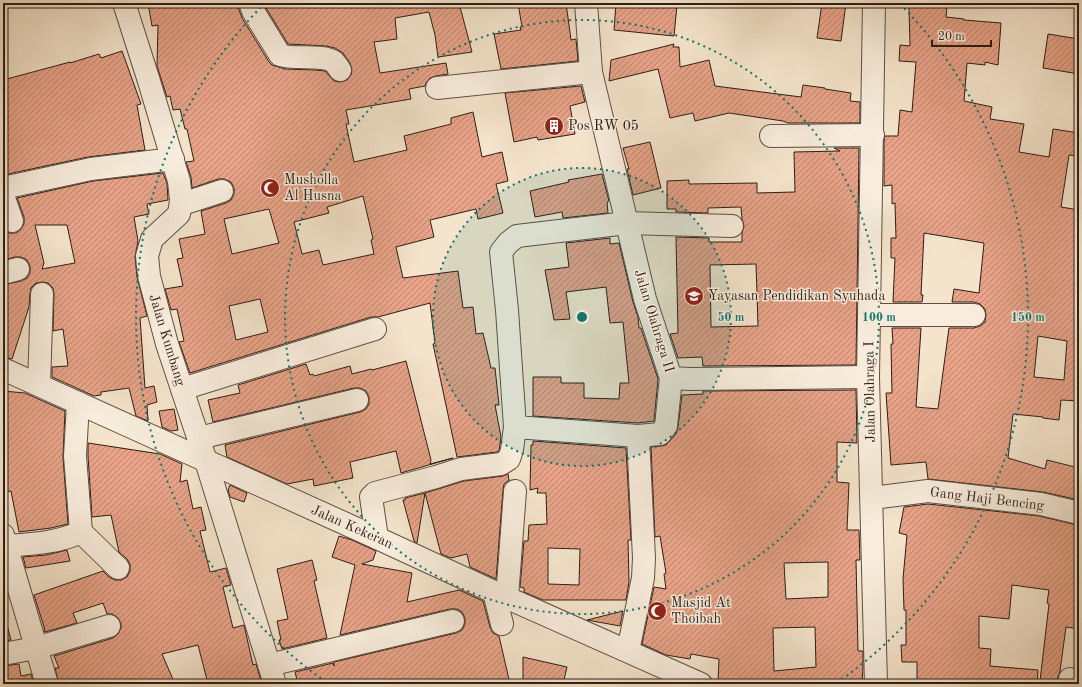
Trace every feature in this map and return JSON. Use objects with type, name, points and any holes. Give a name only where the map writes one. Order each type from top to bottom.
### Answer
[{"type":"street","points":[[124,3],[179,181],[182,204],[222,191]]},
{"type":"street","points":[[250,3],[253,11],[280,56],[286,58],[325,58],[334,62],[340,70]]},
{"type":"street","name":"Jalan Olahraga II","points":[[586,3],[591,72],[645,299],[671,378],[868,377]]},
{"type":"street","name":"Jalan Olahraga I","points":[[874,3],[868,377],[876,684]]},
{"type":"street","points":[[437,88],[591,72]]},
{"type":"street","points":[[771,136],[873,135]]},
{"type":"street","points":[[3,188],[91,169],[172,159]]},
{"type":"street","points":[[3,195],[12,221]]},
{"type":"street","name":"Jalan Kumbang","points":[[182,204],[179,214],[152,239],[147,256],[149,276],[167,344],[199,438],[272,674]]},
{"type":"street","points":[[377,538],[371,497],[375,493],[461,469],[501,464],[509,459],[512,450],[515,427],[507,310],[501,252],[508,243],[518,236],[627,223],[732,226]]},
{"type":"street","points":[[39,384],[42,294]]},
{"type":"street","points":[[870,315],[974,316]]},
{"type":"street","points":[[182,389],[375,329]]},
{"type":"street","name":"Jalan Kekeran","points":[[3,369],[701,684]]},
{"type":"street","points":[[515,427],[638,436],[660,434],[666,426],[671,378]]},
{"type":"street","points":[[199,438],[357,400]]},
{"type":"street","points":[[78,403],[75,456],[81,532],[118,568]]},
{"type":"street","points":[[628,651],[643,578],[644,558],[638,436]]},
{"type":"street","points":[[502,624],[501,595],[515,491]]},
{"type":"street","name":"Gang Haji Bencing","points":[[872,498],[928,491],[1041,504],[1079,513]]},
{"type":"street","points":[[47,684],[5,540],[48,542],[73,536],[81,532]]},
{"type":"street","points":[[272,674],[453,621]]},
{"type":"street","points":[[3,654],[36,648],[109,626]]},
{"type":"building","points":[[148,3],[238,3],[242,18],[272,65],[285,69],[325,71],[334,81],[340,82],[347,80],[351,75],[352,70],[350,63],[343,53],[335,48],[326,46],[288,44],[263,3],[459,3],[472,52],[438,57],[435,35],[429,12],[395,18],[397,39],[374,42],[380,73],[446,63],[448,74],[430,78],[425,86],[409,89],[411,99],[346,110],[349,124],[346,124],[354,162],[407,150],[404,136],[451,124],[451,118],[473,112],[482,157],[502,152],[508,181],[496,184],[503,213],[478,219],[476,209],[430,220],[434,237],[396,247],[403,278],[458,271],[463,308],[473,307],[476,334],[483,333],[491,368],[495,368],[499,405],[495,405],[501,437],[499,451],[457,457],[433,344],[435,343],[430,303],[378,317],[371,317],[190,373],[179,342],[184,341],[177,309],[171,310],[165,289],[183,286],[177,259],[183,258],[179,239],[205,234],[201,211],[231,200],[234,194],[234,188],[231,182],[224,179],[218,179],[192,188],[191,177],[186,162],[194,161],[187,129],[185,129],[180,109],[173,110],[170,96],[167,97],[157,66],[158,25],[152,26]],"holes":[[[363,196],[373,239],[371,240],[374,254],[323,265],[319,250],[302,254],[294,222],[329,213],[327,207]],[[269,209],[279,243],[232,254],[224,219]],[[260,299],[268,332],[236,340],[229,306]]]},
{"type":"building","points":[[518,3],[566,3],[571,40],[576,39],[578,61],[501,69],[494,34],[521,30],[520,27],[522,27]]},
{"type":"building","points":[[616,3],[655,3],[677,5],[674,36],[614,30]]},
{"type":"building","points":[[822,3],[846,3],[841,41],[817,38]]},
{"type":"building","points":[[947,6],[946,17],[1001,23],[998,65],[985,62],[985,65],[967,63],[964,101],[992,107],[990,119],[1024,124],[1019,152],[1049,157],[1053,129],[1079,133],[1079,156],[1069,155],[1061,207],[1079,210],[1079,401],[1061,400],[1059,420],[1013,414],[1008,458],[1045,469],[1047,460],[1079,468],[1079,500],[1043,492],[928,479],[926,462],[891,465],[886,393],[892,393],[892,328],[921,328],[916,407],[938,409],[949,328],[974,328],[980,326],[985,322],[986,315],[985,309],[980,304],[974,302],[952,302],[954,289],[979,293],[984,243],[924,233],[921,295],[923,295],[922,302],[893,302],[895,258],[891,258],[891,238],[896,238],[895,203],[892,204],[892,185],[884,186],[884,140],[885,136],[898,136],[900,110],[912,112],[916,62],[899,61],[900,45],[910,46],[909,7]],"holes":[[[1038,336],[1067,341],[1064,380],[1034,377]]]},
{"type":"building","points":[[1048,34],[1079,39],[1079,74],[1043,68]]},
{"type":"building","points":[[674,44],[673,47],[679,47],[680,67],[709,60],[715,86],[801,97],[803,85],[851,93],[850,101],[860,102],[860,123],[788,123],[729,113],[695,121],[693,113],[670,118],[658,69],[609,81],[611,60]]},
{"type":"building","points":[[122,51],[141,104],[137,105],[145,150],[88,157],[3,175],[3,80],[99,54],[101,58]]},
{"type":"building","points":[[581,86],[585,102],[570,106],[575,134],[538,140],[537,137],[514,142],[505,93]]},
{"type":"building","points":[[650,142],[661,188],[633,195],[627,169],[629,169],[623,148]]},
{"type":"building","points":[[834,148],[859,148],[856,365],[703,366],[702,357],[678,358],[670,334],[678,333],[676,237],[709,238],[709,242],[742,242],[744,226],[741,207],[708,208],[708,213],[676,212],[676,209],[667,209],[667,181],[689,180],[689,184],[757,183],[757,193],[795,192],[794,152],[840,151]],"holes":[[[756,264],[758,326],[711,327],[710,265]]]},
{"type":"building","points":[[163,173],[167,183],[168,200],[147,204],[149,214],[134,217],[138,241],[135,257],[137,277],[147,316],[140,318],[145,388],[154,386],[157,402],[147,405],[148,421],[136,416],[129,388],[101,392],[101,395],[94,396],[52,377],[52,367],[68,366],[63,329],[53,331],[54,294],[53,288],[48,283],[36,283],[31,288],[29,307],[12,359],[3,357],[3,285],[21,281],[27,278],[30,273],[30,266],[27,260],[21,257],[3,260],[3,229],[9,233],[16,233],[24,224],[24,217],[17,198],[93,181]],"holes":[[[35,225],[67,225],[75,263],[42,269],[44,263]]]},
{"type":"building","points":[[602,174],[609,201],[607,202],[608,213],[563,218],[562,212],[535,217],[530,191],[569,182],[568,180]]},
{"type":"building","points":[[610,238],[610,244],[619,243],[638,317],[639,328],[641,328],[658,379],[654,421],[638,423],[533,416],[533,377],[561,377],[561,383],[584,383],[584,398],[619,399],[620,383],[629,383],[623,322],[610,323],[606,287],[566,292],[570,319],[554,320],[545,270],[569,267],[566,243]]},
{"type":"building","points":[[406,361],[431,460],[430,464],[453,458],[401,473],[396,451],[350,462],[353,478],[314,486],[313,479],[287,484],[227,457],[225,445],[360,412],[366,409],[369,404],[369,397],[366,391],[360,388],[354,388],[213,422],[208,400],[240,393],[238,385],[306,364],[310,375],[313,374],[314,376],[350,366],[352,374]]},
{"type":"building","points":[[856,390],[857,443],[837,442],[837,482],[849,483],[847,530],[859,530],[860,560],[856,560],[858,651],[863,651],[862,684],[737,684],[718,682],[719,659],[691,654],[690,659],[666,655],[642,644],[654,587],[666,589],[664,574],[666,573],[660,536],[655,537],[651,447],[666,445],[676,434],[682,395],[703,394],[703,391]],"holes":[[[828,562],[828,597],[786,599],[784,563]],[[815,627],[816,667],[774,671],[773,628]]]},
{"type":"building","points":[[3,391],[25,393],[65,411],[63,457],[68,524],[51,528],[19,532],[11,491],[3,492]]},
{"type":"building","points":[[174,409],[178,430],[171,431],[162,427],[159,411]]},
{"type":"building","points":[[533,441],[626,448],[631,540],[628,540],[629,582],[626,600],[543,600],[524,592],[524,588],[520,587],[524,541],[528,541],[529,525],[547,524],[546,493],[537,493],[538,488],[530,490],[531,445],[533,445]],"holes":[[[548,548],[580,549],[579,585],[548,584]]]},
{"type":"building","points":[[88,443],[160,454],[182,464],[180,482],[187,480],[193,509],[201,507],[206,530],[200,531],[210,572],[226,568],[231,585],[223,587],[233,628],[244,625],[253,665],[256,664],[262,684],[208,684],[198,645],[162,654],[175,684],[59,684],[55,668],[59,668],[54,656],[113,638],[118,634],[121,628],[121,623],[117,617],[112,614],[107,614],[103,603],[73,613],[77,623],[45,632],[34,595],[103,571],[115,580],[121,580],[127,577],[130,571],[130,564],[119,552],[111,515],[92,517]]},
{"type":"building","points":[[508,474],[509,480],[504,484],[503,490],[496,579],[470,567],[467,554],[451,558],[441,554],[425,493],[464,481]]},
{"type":"building","points":[[230,485],[247,493],[244,502],[230,497],[228,490]]},
{"type":"building","points":[[425,493],[417,543],[414,541],[403,500],[405,500],[405,498]]},
{"type":"building","points":[[928,504],[1039,516],[1077,525],[1079,549],[1079,629],[1066,627],[1057,682],[1040,681],[1049,604],[1047,603],[1049,590],[1012,585],[1009,619],[979,616],[979,648],[991,649],[990,666],[1038,670],[1037,684],[917,684],[917,662],[902,662],[901,645],[906,645],[906,610],[904,610],[903,579],[907,535],[899,533],[904,507]]},
{"type":"building","points":[[339,536],[376,551],[373,560],[362,564],[412,573],[407,602],[459,590],[483,601],[490,627],[493,633],[499,636],[510,684],[298,684],[295,672],[333,663],[334,666],[334,662],[456,633],[462,630],[465,624],[465,618],[462,612],[457,609],[450,609],[340,635],[355,565],[332,557]]},
{"type":"building","points":[[67,550],[70,561],[26,568],[23,557],[46,555]]},
{"type":"building","points":[[312,560],[317,580],[314,581],[327,638],[282,649],[279,640],[281,640],[277,621],[288,619],[277,569]]},
{"type":"building","points":[[623,611],[620,626],[587,620]]},
{"type":"building","points":[[7,625],[11,640],[3,641],[3,626]]},
{"type":"building","points":[[523,657],[567,667],[563,684],[537,684],[523,681]]},
{"type":"building","points":[[19,664],[21,676],[31,674],[34,684],[5,684],[3,677],[3,666]]},
{"type":"place","name":"Pos RW 05","points":[[554,126]]},
{"type":"place","name":"Musholla Al Husna","points":[[270,188]]},
{"type":"place","name":"Yayasan Pendidikan Syuhada","points":[[694,296]]},
{"type":"place","name":"Masjid At Thoibah","points":[[657,611]]}]
